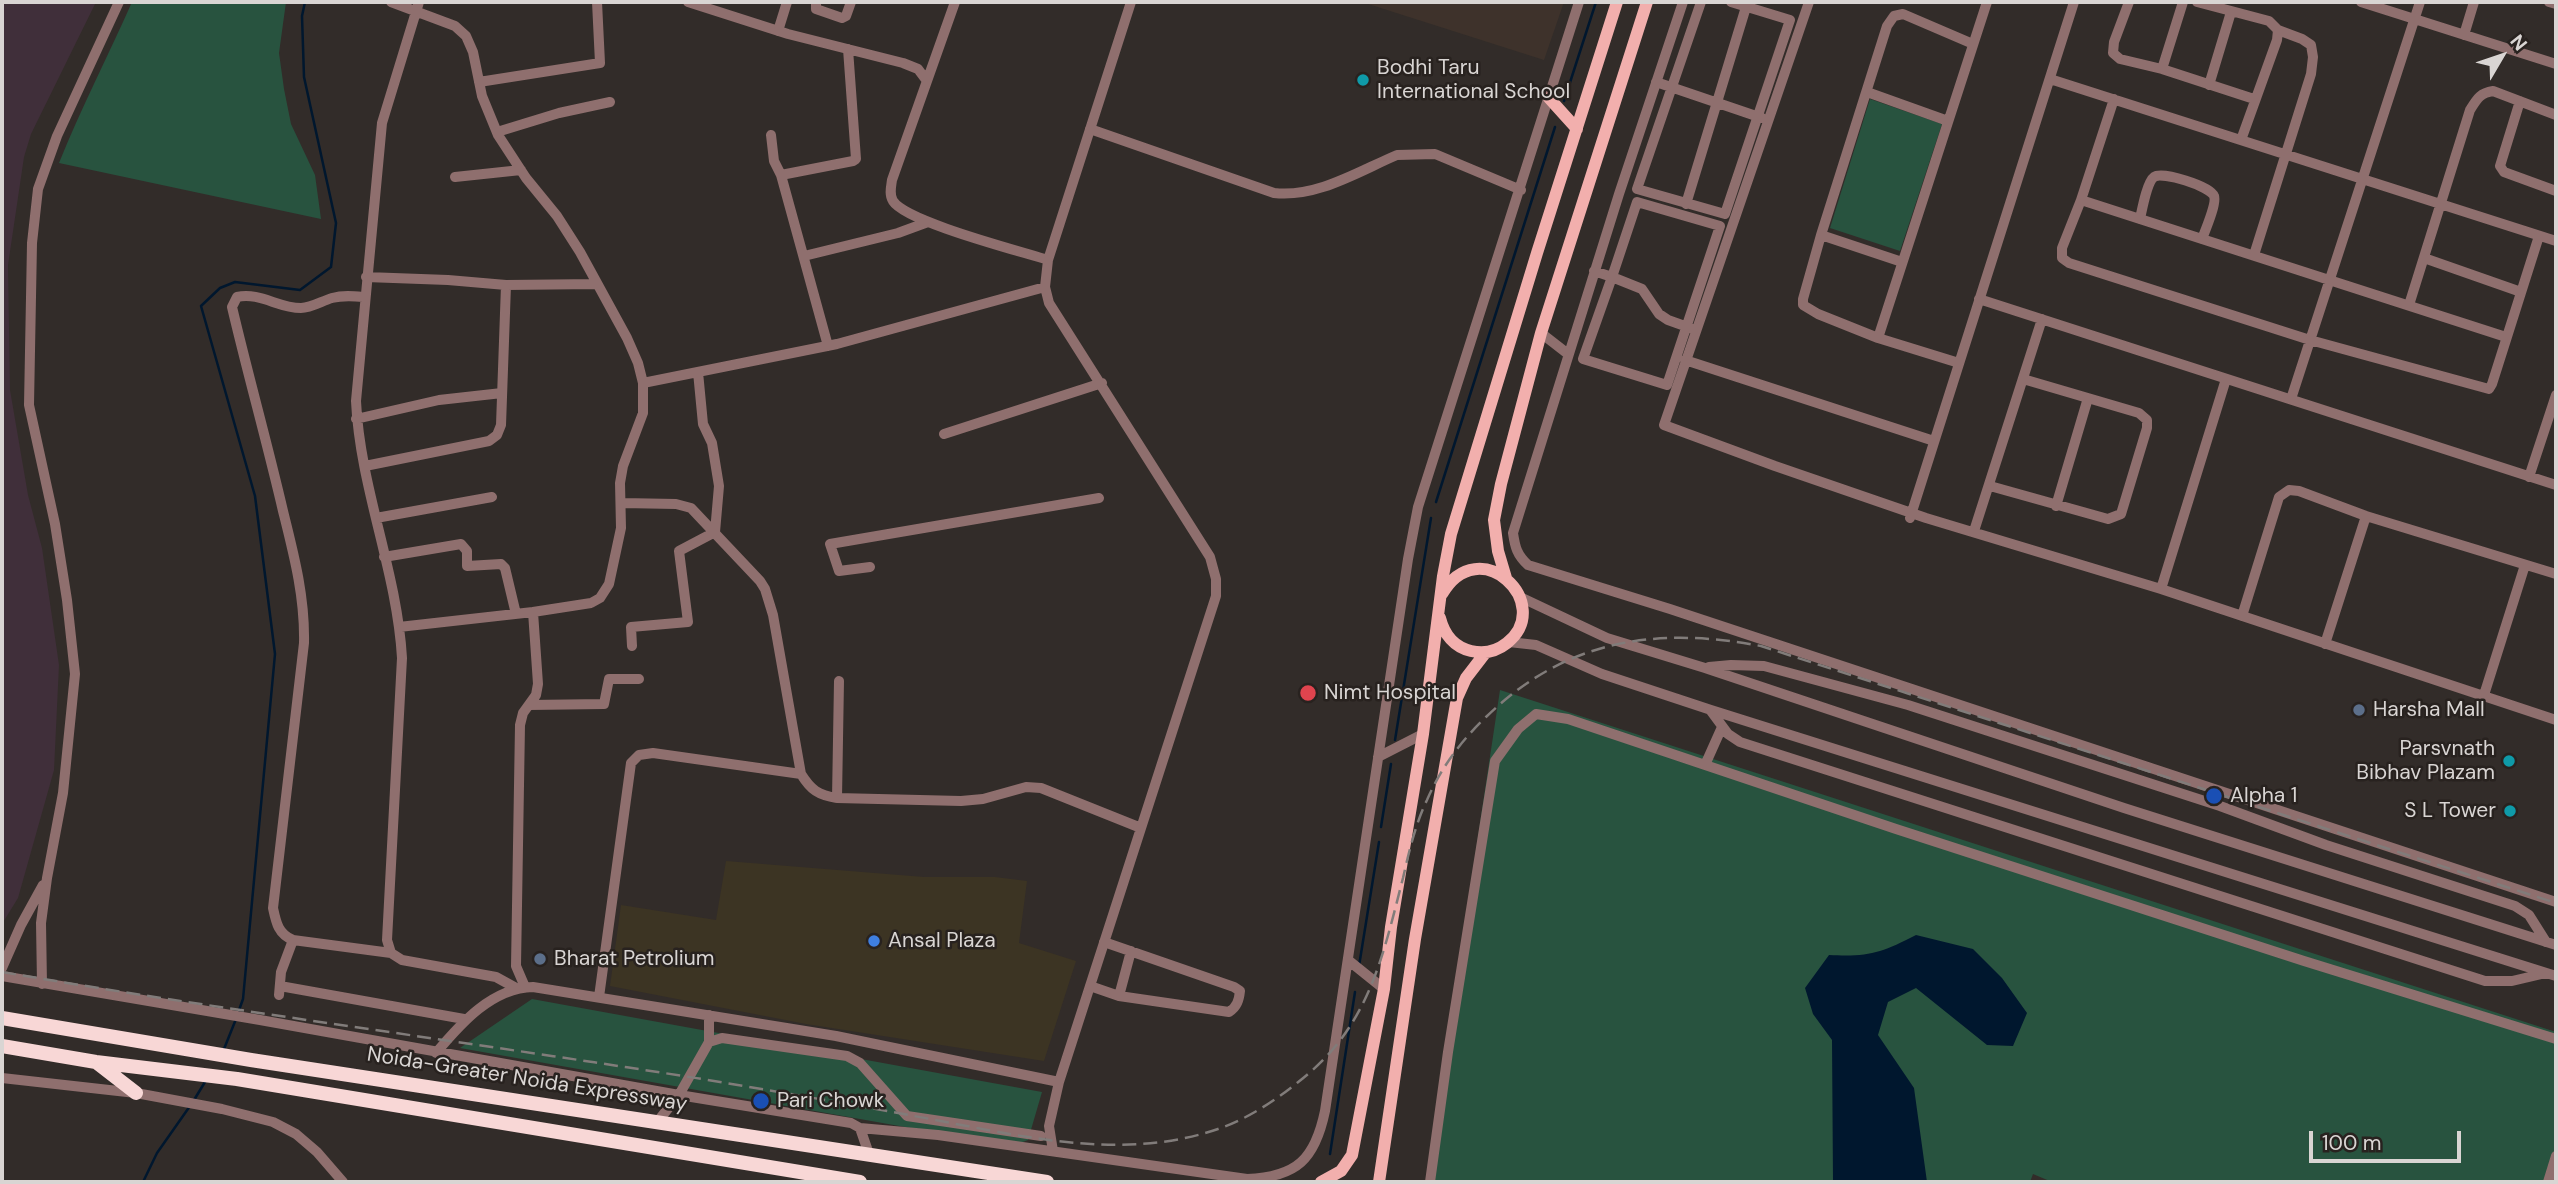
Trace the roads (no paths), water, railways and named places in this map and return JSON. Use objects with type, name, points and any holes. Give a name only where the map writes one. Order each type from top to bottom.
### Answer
[{"type":"highway","name":"Noida-Greater Noida Expressway","points":[[2,1018],[251,1060],[1047,1182]]},
{"type":"highway","points":[[2,1046],[96,1062],[237,1079],[860,1182]]},
{"type":"highway","points":[[96,1062],[136,1093]]},
{"type":"main road","points":[[1321,1182],[1341,1171],[1352,1155],[1384,989],[1391,927],[1423,734],[1451,534],[1617,2]]},
{"type":"main road","points":[[1439,615],[1447,636],[1455,643],[1475,652],[1498,649],[1509,642],[1518,629],[1522,613],[1520,597],[1507,578],[1498,551],[1494,520],[1501,484],[1541,333],[1647,2]]},
{"type":"main road","points":[[1549,98],[1577,129]]},
{"type":"main road","points":[[1442,594],[1448,584],[1465,572],[1486,569],[1507,578]]},
{"type":"main road","points":[[1379,1182],[1415,939],[1457,698],[1466,678],[1486,652]]},
{"type":"street","points":[[42,984],[41,923],[63,793],[75,674],[55,524],[29,405],[32,243],[37,190],[57,136],[119,2]]},
{"type":"street","points":[[391,2],[418,6],[454,26],[466,36],[473,52],[482,96],[497,132],[521,170],[557,216],[627,338],[638,363],[643,413],[623,466],[620,483],[621,528],[609,584],[600,598],[592,603],[400,627]]},
{"type":"street","points":[[479,82],[600,63],[597,2]]},
{"type":"street","points":[[688,2],[778,31],[903,63],[918,69],[927,81]]},
{"type":"street","points":[[778,31],[787,2]]},
{"type":"street","points":[[816,2],[816,9],[842,18],[846,16],[851,2]]},
{"type":"street","points":[[955,2],[892,180],[892,201],[902,211],[928,222],[1048,260]]},
{"type":"street","points":[[1053,1151],[1049,1126],[1059,1082],[1216,596],[1216,579],[1210,557],[1102,383],[1054,312],[1045,287],[1048,260],[1131,2]]},
{"type":"street","points":[[2,976],[850,1123],[860,1128],[937,1135],[1247,1179],[1269,1178],[1295,1167],[1312,1151],[1320,1134],[1418,507],[1579,2]]},
{"type":"street","points":[[1683,2],[1594,271],[1513,533],[1515,549],[1520,557],[1528,565],[1658,605],[2556,902]]},
{"type":"street","points":[[1701,2],[1637,188],[1725,214],[1809,2]]},
{"type":"street","points":[[1731,2],[1790,20],[1763,119],[1691,329],[1667,385],[1583,359],[1637,202],[1720,226],[1691,329],[1685,360],[1664,425],[1911,515],[1974,531],[2161,589],[2556,720]]},
{"type":"street","points":[[1878,338],[1987,2]]},
{"type":"street","points":[[1911,515],[2074,2]]},
{"type":"street","points":[[2129,2],[2114,42],[2113,53],[2120,59],[2162,69],[2254,99]]},
{"type":"street","points":[[2162,69],[2183,2]]},
{"type":"street","points":[[2197,2],[2269,21],[2278,30],[2311,45],[2311,74],[2254,255]]},
{"type":"street","points":[[2361,2],[2556,64]]},
{"type":"street","points":[[2291,399],[2420,2]]},
{"type":"street","points":[[2464,34],[2474,2]]},
{"type":"street","points":[[2549,2],[2556,4]]},
{"type":"street","points":[[391,953],[387,940],[402,658],[400,627],[365,466],[356,419],[356,401],[382,123],[418,6]]},
{"type":"street","points":[[1686,204],[1746,7]]},
{"type":"street","points":[[2209,85],[2231,12]]},
{"type":"street","points":[[1959,363],[1878,338],[1818,314],[1803,305],[1821,235],[1887,26],[1894,16],[1903,14],[1973,44]]},
{"type":"street","points":[[2241,140],[2277,40],[2278,30]]},
{"type":"street","points":[[781,175],[856,159],[848,49]]},
{"type":"street","points":[[2050,79],[2556,241]]},
{"type":"street","points":[[1656,82],[1763,119]]},
{"type":"street","points":[[2409,305],[2470,110],[2477,98],[2493,91],[2556,114]]},
{"type":"street","points":[[1867,92],[1948,121]]},
{"type":"street","points":[[2114,99],[2081,200],[2062,248],[2062,258],[2069,263],[2310,340],[2488,389],[2493,384],[2539,236]]},
{"type":"street","points":[[2520,101],[2500,166],[2504,172],[2556,191]]},
{"type":"street","points":[[497,132],[559,113],[610,102]]},
{"type":"street","points":[[1090,129],[1274,193],[1290,195],[1310,192],[1398,155],[1412,153],[1435,154],[1521,190]]},
{"type":"street","points":[[771,135],[775,161],[828,346]]},
{"type":"street","points":[[455,177],[521,170]]},
{"type":"street","points":[[2140,219],[2150,181],[2154,176],[2163,174],[2207,189],[2214,196],[2202,239]]},
{"type":"street","points":[[2081,200],[2506,337]]},
{"type":"street","points":[[804,256],[898,233],[928,222]]},
{"type":"street","points":[[1821,235],[1902,262]]},
{"type":"street","points":[[2424,258],[2521,292]]},
{"type":"street","points":[[1594,271],[1642,289],[1659,314],[1691,329]]},
{"type":"street","points":[[366,277],[506,285],[597,284]]},
{"type":"street","points":[[365,466],[489,441],[497,435],[501,425],[506,285]]},
{"type":"street","points":[[642,383],[828,346],[1045,287]]},
{"type":"street","points":[[365,297],[346,295],[304,308],[288,307],[247,295],[237,297],[232,307],[288,530],[300,584],[304,618],[304,643],[273,908],[277,925],[284,936],[293,940],[391,953],[402,960],[496,976],[520,988],[599,997],[851,1039],[1059,1082]]},
{"type":"street","points":[[1979,299],[2556,485]]},
{"type":"street","points":[[1974,531],[2042,319]]},
{"type":"street","points":[[1541,333],[1568,354]]},
{"type":"street","points":[[1685,360],[1934,441]]},
{"type":"street","points":[[698,372],[703,424],[712,443],[719,486],[715,532]]},
{"type":"street","points":[[1990,485],[2108,519],[2121,514],[2147,428],[2147,420],[2139,413],[2023,379]]},
{"type":"street","points":[[2161,589],[2226,379]]},
{"type":"street","points":[[944,434],[1102,383]]},
{"type":"street","points":[[356,419],[439,400],[502,393]]},
{"type":"street","points":[[2529,477],[2556,395]]},
{"type":"street","points":[[2056,506],[2088,398]]},
{"type":"street","points":[[2242,616],[2279,497],[2289,491],[2299,491],[2366,516],[2556,575]]},
{"type":"street","points":[[376,518],[492,497]]},
{"type":"street","points":[[870,568],[839,571],[830,544],[1099,498]]},
{"type":"street","points":[[622,503],[686,506],[694,510],[765,589],[801,774],[811,789],[821,795],[837,798],[961,801],[984,799],[1026,787],[1041,788],[1141,828]]},
{"type":"street","points":[[2325,644],[2366,516]]},
{"type":"street","points":[[632,646],[631,627],[688,622],[679,551],[715,532]]},
{"type":"street","points":[[384,557],[461,544],[467,551],[467,566],[501,564],[505,568],[516,614]]},
{"type":"street","points":[[2484,695],[2525,565]]},
{"type":"street","points":[[1520,597],[1607,638],[2124,808],[2551,943]]},
{"type":"street","points":[[520,988],[516,966],[518,782],[520,725],[523,713],[536,695],[538,684],[533,611]]},
{"type":"street","points":[[1509,642],[1536,645],[1602,674],[1711,710],[2552,975]]},
{"type":"street","points":[[1704,668],[1751,665],[1816,680],[1908,705],[2220,806],[2326,845],[2515,906],[2529,915],[2551,943]]},
{"type":"street","points":[[529,705],[604,704],[608,679],[639,679]]},
{"type":"street","points":[[837,798],[839,681]]},
{"type":"street","points":[[1711,710],[1722,727],[1740,742],[2486,981],[2512,981],[2552,975]]},
{"type":"street","points":[[1430,1182],[1448,1052],[1497,757],[1526,721],[1536,714],[1568,719],[2304,961],[2556,1039]]},
{"type":"street","points":[[1705,765],[1722,727]]},
{"type":"street","points":[[1378,757],[1423,734]]},
{"type":"street","points":[[599,997],[631,763],[639,755],[653,753],[801,774]]},
{"type":"street","points":[[2,968],[21,925],[47,878]]},
{"type":"street","points":[[293,940],[286,954],[279,990],[464,1020]]},
{"type":"street","points":[[1090,986],[1119,996],[1229,1012],[1235,1008],[1239,998],[1240,991],[1234,987],[1104,942]]},
{"type":"street","points":[[1119,996],[1131,951]]},
{"type":"street","points":[[1348,960],[1384,989]]},
{"type":"street","points":[[436,1053],[464,1020],[520,988]]},
{"type":"street","points":[[658,1121],[679,1095],[709,1042],[709,1015]]},
{"type":"street","points":[[709,1042],[722,1038],[848,1056],[860,1063],[907,1116],[1041,1136]]},
{"type":"street","points":[[848,1056],[851,1039]]},
{"type":"street","points":[[2,1078],[136,1093],[222,1109],[273,1122],[296,1134],[317,1152],[343,1182]]},
{"type":"street","points":[[1031,1148],[1049,1126]]},
{"type":"street","points":[[860,1128],[869,1154]]},
{"type":"street","points":[[2548,1182],[2556,1156]]},
{"type":"water","points":[[1916,935],[1973,949],[2002,978],[2027,1013],[2013,1046],[1987,1045],[1916,988],[1888,1002],[1878,1035],[1914,1088],[1927,1182],[1833,1182],[1832,1040],[1813,1014],[1805,988],[1829,955],[1874,953]]},
{"type":"waterway","points":[[238,1013],[243,999],[275,654],[255,496],[201,306],[220,288],[235,282],[300,290],[331,267],[336,223],[304,77],[302,16],[305,2]]},
{"type":"waterway","points":[[1564,101],[1596,2]]},
{"type":"waterway","points":[[1436,502],[1555,127]]},
{"type":"waterway","points":[[1395,740],[1431,518]]},
{"type":"waterway","points":[[1381,827],[1391,764]]},
{"type":"waterway","points":[[1359,966],[1379,842]]},
{"type":"waterway","points":[[1330,1154],[1355,992]]},
{"type":"waterway","points":[[224,1049],[236,1019]]},
{"type":"waterway","points":[[194,1100],[205,1082]]},
{"type":"waterway","points":[[143,1182],[157,1153],[190,1106]]},
{"type":"railway","points":[[2,972],[702,1079],[1028,1137],[1105,1145],[1181,1139],[1218,1129],[1279,1097],[1321,1062],[1341,1040],[1369,991],[1379,965],[1413,839],[1427,800],[1452,756],[1486,717],[1516,691],[1547,671],[1580,655],[1613,645],[1648,639],[1684,638],[1761,646],[2556,903]]},
{"type":"place","name":"Bodhi Taru International School","points":[[1363,80]]},
{"type":"place","name":"Nimt Hospital","points":[[1308,693]]},
{"type":"place","name":"Harsha Mall","points":[[2359,710]]},
{"type":"place","name":"Parsvnath Bibhav Plazam","points":[[2509,761]]},
{"type":"place","name":"Alpha 1","points":[[2214,796]]},
{"type":"place","name":"S L Tower","points":[[2510,811]]},
{"type":"place","name":"Ansal Plaza","points":[[874,941]]},
{"type":"place","name":"Bharat Petrolium","points":[[540,959]]},
{"type":"place","name":"Pari Chowk","points":[[761,1101]]}]
